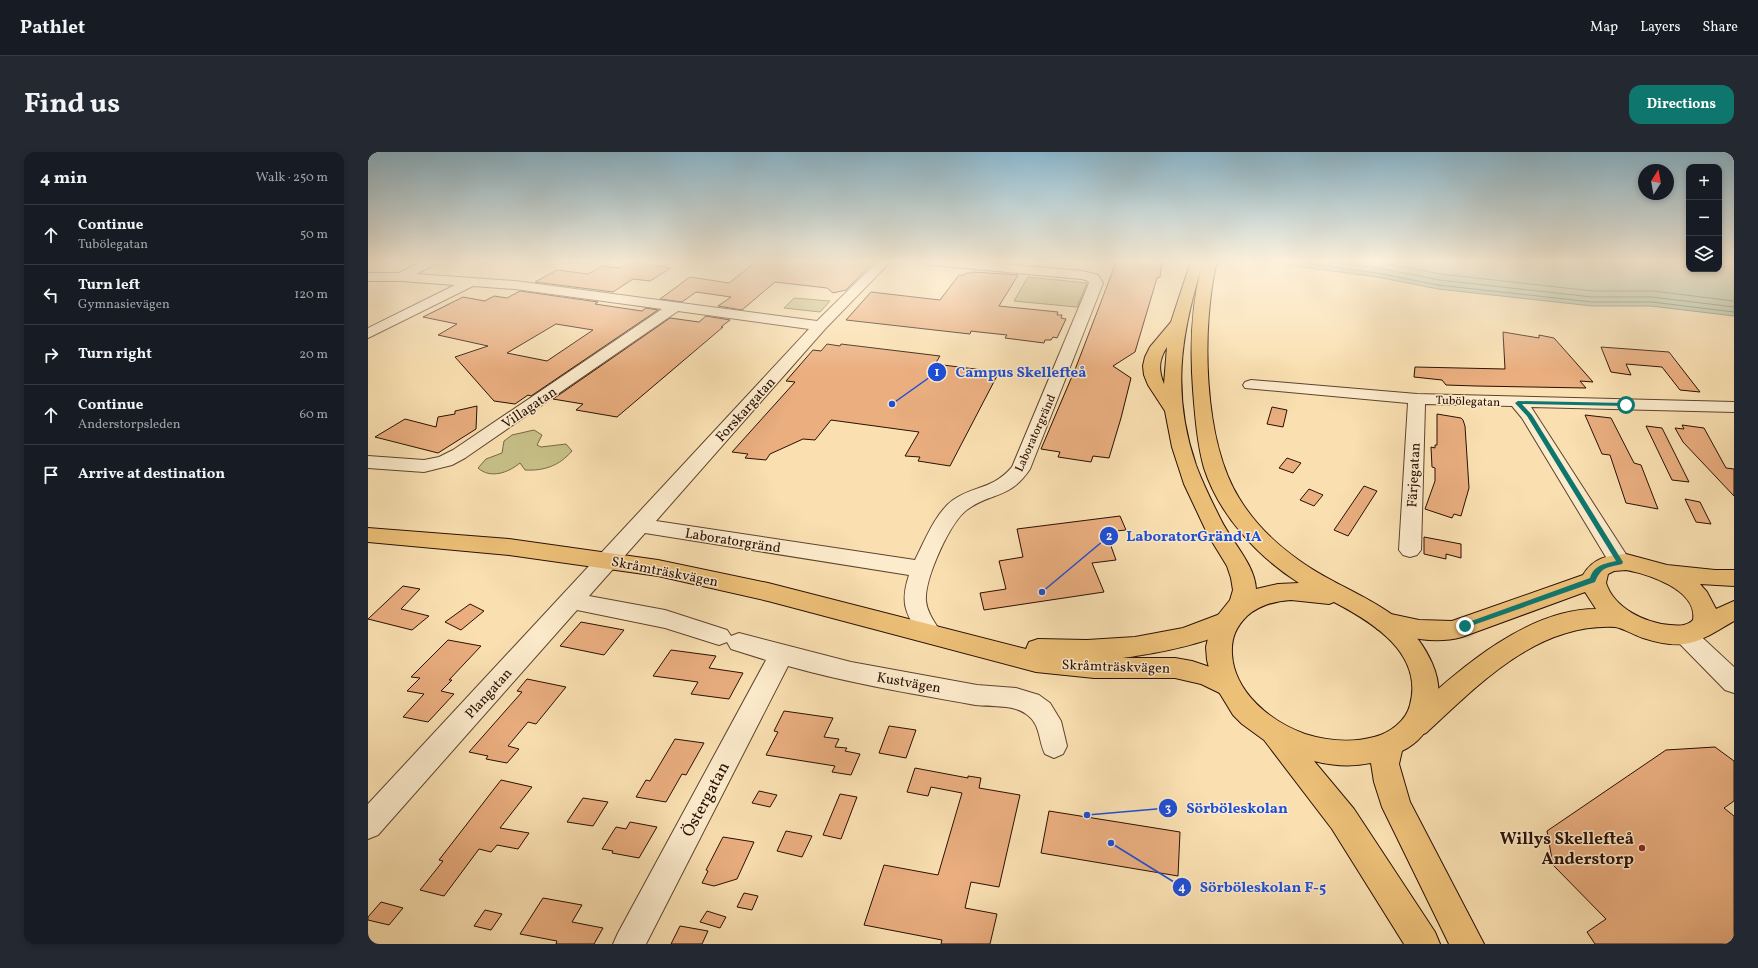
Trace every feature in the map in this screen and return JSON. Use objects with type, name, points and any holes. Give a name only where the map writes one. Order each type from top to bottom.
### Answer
[{"type":"main road","points":[[1186,298],[1178,324],[1172,374],[1175,410],[1182,453],[1197,493],[1222,541],[1240,569],[1244,582],[1242,599],[1224,628],[1219,642],[1219,656],[1222,673],[1228,686],[1240,704],[1252,716],[1273,732],[1311,748],[1333,752],[1352,753],[1374,750],[1390,745],[1403,737],[1483,665],[1528,636],[1566,622],[1584,618],[1622,618]]},
{"type":"main road","points":[[1203,298],[1200,320],[1200,383],[1207,435],[1216,474],[1233,507],[1249,527],[1273,550],[1304,575],[1379,617],[1410,646],[1423,671],[1426,687],[1424,707],[1416,725]]},
{"type":"main road","points":[[1175,410],[1161,394],[1150,366],[1153,353],[1162,340],[1178,324]]},
{"type":"main road","name":"Skråmträskvägen","points":[[377,536],[509,547],[658,568],[768,592],[1036,662],[1094,668],[1175,668],[1204,675],[1228,686]]},
{"type":"main road","points":[[1648,566],[1674,578],[1689,589],[1699,599],[1705,610],[1706,620],[1701,628],[1690,633],[1670,635],[1642,628],[1622,618],[1602,602],[1596,592],[1593,580],[1595,573],[1600,567],[1620,562],[1648,566],[1684,575],[1734,578]]},
{"type":"main road","points":[[1230,618],[1245,604],[1262,596],[1282,591],[1298,590],[1332,595],[1348,601],[1379,617],[1440,632],[1453,630],[1593,580]]},
{"type":"main road","points":[[1690,633],[1734,610]]},
{"type":"main road","name":"Skråmträskvägen","points":[[956,641],[1028,649],[1076,651],[1146,645],[1178,639],[1199,634],[1230,618]]},
{"type":"main road","points":[[1273,732],[1343,819],[1423,944]]},
{"type":"main road","points":[[1390,745],[1385,764],[1397,807],[1467,944]]},
{"type":"street","points":[[368,334],[439,298]]},
{"type":"street","points":[[617,298],[820,326]]},
{"type":"street","name":"Forskargatan","points":[[609,561],[639,525],[820,326],[848,298]]},
{"type":"street","name":"Laboratorgränd","points":[[930,634],[915,608],[914,595],[921,569],[950,515],[960,505],[1004,486],[1012,480],[1021,469],[1090,298]]},
{"type":"street","name":"Villagatan","points":[[368,462],[424,466],[445,461],[465,450],[676,306]]},
{"type":"street","name":"Tubölegatan","points":[[1251,385],[1417,399],[1518,403],[1734,407]]},
{"type":"street","name":"Färjegatan","points":[[1410,550],[1417,399]]},
{"type":"street","points":[[1518,403],[1529,415],[1620,562]]},
{"type":"street","name":"Laboratorgränd","points":[[639,525],[921,569]]},
{"type":"street","name":"Plangatan","points":[[368,824],[609,561]]},
{"type":"street","name":"Kustvägen","points":[[572,601],[659,616],[781,655],[890,680],[930,685],[981,696],[1016,699],[1030,703],[1042,711],[1051,724],[1054,746]]},
{"type":"street","points":[[1690,633],[1734,683]]},
{"type":"street","name":"Östergatan","points":[[629,944],[781,655]]},
{"type":"shaded area","points":[[794,298],[830,301],[820,312],[784,308]]},
{"type":"shaded area","points":[[1016,298],[1081,298],[1077,307],[1014,301]]},
{"type":"shaded area","points":[[534,430],[542,435],[537,445],[541,447],[566,444],[572,451],[556,464],[539,470],[525,470],[520,463],[510,470],[493,474],[478,468],[486,459],[502,453],[504,441],[512,435]]},
{"type":"water","points":[[1519,298],[1734,298],[1734,316],[1651,306],[1592,306]]},
{"type":"building","points":[[461,298],[485,301],[490,298],[569,298],[598,302],[595,304],[642,311],[646,308],[658,310],[531,396],[528,395],[515,404],[494,401],[455,357],[488,346],[438,335],[457,324],[423,317]],"holes":[[[556,324],[593,330],[547,361],[507,353]]]},
{"type":"building","points":[[661,298],[688,298],[682,302],[660,299]]},
{"type":"building","points":[[730,298],[756,298],[742,310],[718,306]]},
{"type":"building","points":[[866,298],[922,298],[940,300],[942,298],[1004,298],[999,306],[1058,312],[1057,315],[1062,315],[1061,318],[1066,319],[1057,338],[1053,337],[1051,340],[1045,340],[1044,343],[1005,338],[1007,335],[971,331],[970,334],[846,320]]},
{"type":"building","points":[[1102,298],[1151,298],[1135,352],[1113,366],[1131,378],[1109,458],[1093,456],[1091,462],[1058,457],[1060,452],[1041,449],[1076,367]]},
{"type":"building","points":[[706,316],[730,320],[617,417],[576,410],[583,404],[553,399],[670,318],[699,322]]},
{"type":"building","points":[[1503,332],[1539,338],[1539,335],[1554,338],[1593,382],[1580,381],[1586,388],[1476,386],[1446,385],[1442,380],[1414,377],[1415,367],[1505,369]]},
{"type":"building","points":[[827,344],[840,346],[841,344],[940,356],[935,364],[999,372],[950,466],[918,461],[920,457],[905,456],[919,432],[831,420],[815,440],[803,439],[770,454],[766,460],[745,458],[748,454],[732,452],[795,382],[786,381],[813,350],[821,351]]},
{"type":"building","points":[[1601,347],[1669,352],[1700,392],[1680,390],[1662,367],[1626,364],[1631,375],[1611,372]]},
{"type":"building","points":[[477,406],[476,429],[438,453],[375,437],[405,419],[436,427],[438,417],[455,414],[455,411]]},
{"type":"building","points":[[1272,407],[1287,410],[1283,427],[1267,424]]},
{"type":"building","points":[[1437,414],[1461,418],[1465,426],[1469,488],[1461,516],[1454,514],[1452,518],[1425,509],[1435,481],[1435,468],[1432,467],[1431,447],[1435,448],[1435,445],[1437,445]]},
{"type":"building","points":[[1585,415],[1611,418],[1634,463],[1641,465],[1658,509],[1626,503],[1610,455],[1602,454]]},
{"type":"building","points":[[1682,425],[1704,428],[1726,468],[1734,469],[1734,496],[1683,442],[1675,428],[1684,429]]},
{"type":"building","points":[[1646,426],[1662,428],[1689,482],[1672,480]]},
{"type":"building","points":[[1287,458],[1301,463],[1293,473],[1279,468]]},
{"type":"building","points":[[1364,486],[1377,491],[1348,536],[1334,530]]},
{"type":"building","points":[[1309,489],[1323,495],[1314,506],[1300,500]]},
{"type":"building","points":[[1685,499],[1700,502],[1711,524],[1696,522]]},
{"type":"building","points":[[1120,516],[1126,530],[1106,532],[1116,560],[1092,563],[1104,592],[984,610],[980,593],[1006,589],[999,561],[1023,557],[1017,529]]},
{"type":"building","points":[[1424,537],[1461,544],[1461,558],[1446,554],[1446,559],[1424,554]]},
{"type":"building","points":[[403,586],[420,589],[401,609],[429,616],[412,630],[368,619]]},
{"type":"building","points":[[470,604],[484,611],[461,630],[445,622]]},
{"type":"building","points":[[581,622],[624,630],[604,655],[560,646]]},
{"type":"building","points":[[448,640],[481,646],[449,680],[452,680],[441,691],[454,694],[428,722],[403,717],[424,694],[407,691],[420,678],[411,677]]},
{"type":"building","points":[[671,650],[716,656],[709,668],[743,673],[729,699],[691,694],[698,682],[653,676]]},
{"type":"building","points":[[527,679],[566,687],[536,724],[528,722],[508,746],[519,749],[507,763],[486,759],[488,756],[469,752],[522,692],[517,691]]},
{"type":"building","points":[[784,711],[833,718],[824,737],[839,739],[835,747],[847,748],[845,751],[860,754],[851,775],[832,772],[835,766],[766,755],[778,732],[774,731]]},
{"type":"building","points":[[889,726],[916,730],[906,758],[879,753]]},
{"type":"building","points":[[675,739],[704,743],[686,775],[682,774],[666,802],[636,797],[646,780],[650,781]]},
{"type":"building","name":"Willys Skellefteå Anderstorp","points":[[1715,747],[1734,761],[1734,801],[1724,808],[1734,816],[1734,944],[1595,944],[1587,932],[1606,919],[1553,865],[1547,831],[1666,750]]},
{"type":"building","points":[[915,768],[968,778],[968,776],[981,778],[979,788],[1020,795],[999,887],[971,882],[965,908],[997,914],[990,944],[941,944],[942,940],[864,925],[884,865],[938,875],[962,793],[931,787],[928,796],[907,792]]},
{"type":"building","points":[[501,780],[532,787],[500,828],[529,833],[518,849],[497,845],[491,852],[479,849],[444,896],[420,890],[443,861],[439,860]]},
{"type":"building","points":[[759,791],[777,795],[770,807],[752,803]]},
{"type":"building","points":[[840,794],[857,797],[841,839],[823,835]]},
{"type":"building","points":[[583,798],[608,802],[593,826],[567,822]]},
{"type":"building","points":[[1049,811],[1180,832],[1178,876],[1041,853]]},
{"type":"building","points":[[630,822],[657,827],[639,858],[612,853],[613,851],[602,849],[616,827],[626,829]]},
{"type":"building","points":[[786,831],[812,836],[802,857],[777,851]]},
{"type":"building","points":[[723,837],[754,842],[737,879],[714,886],[702,883],[708,871],[706,870]]},
{"type":"building","points":[[744,893],[758,896],[752,910],[737,907]]},
{"type":"building","points":[[543,898],[582,905],[572,922],[603,928],[594,944],[556,944],[557,941],[520,934]]},
{"type":"building","points":[[381,902],[403,908],[389,925],[368,920],[368,917]]},
{"type":"building","points":[[485,910],[502,914],[491,930],[474,926]]},
{"type":"building","points":[[707,911],[726,917],[720,928],[700,922]]},
{"type":"building","points":[[680,926],[708,931],[702,944],[671,944]]},
{"type":"place","name":"Campus Skellefteå","points":[[892,404]]},
{"type":"place","name":"LaboratorGränd 1A","points":[[1042,592]]},
{"type":"place","name":"Sörböleskolan","points":[[1087,815]]},
{"type":"place","name":"Sörböleskolan F-5","points":[[1111,843]]},
{"type":"place","name":"Willys Skellefteå Anderstorp","points":[[1642,848]]},
{"type":"route","points":[[1465,626],[1593,580],[1593,576],[1600,567],[1620,562],[1529,415],[1518,403],[1626,405]]}]
